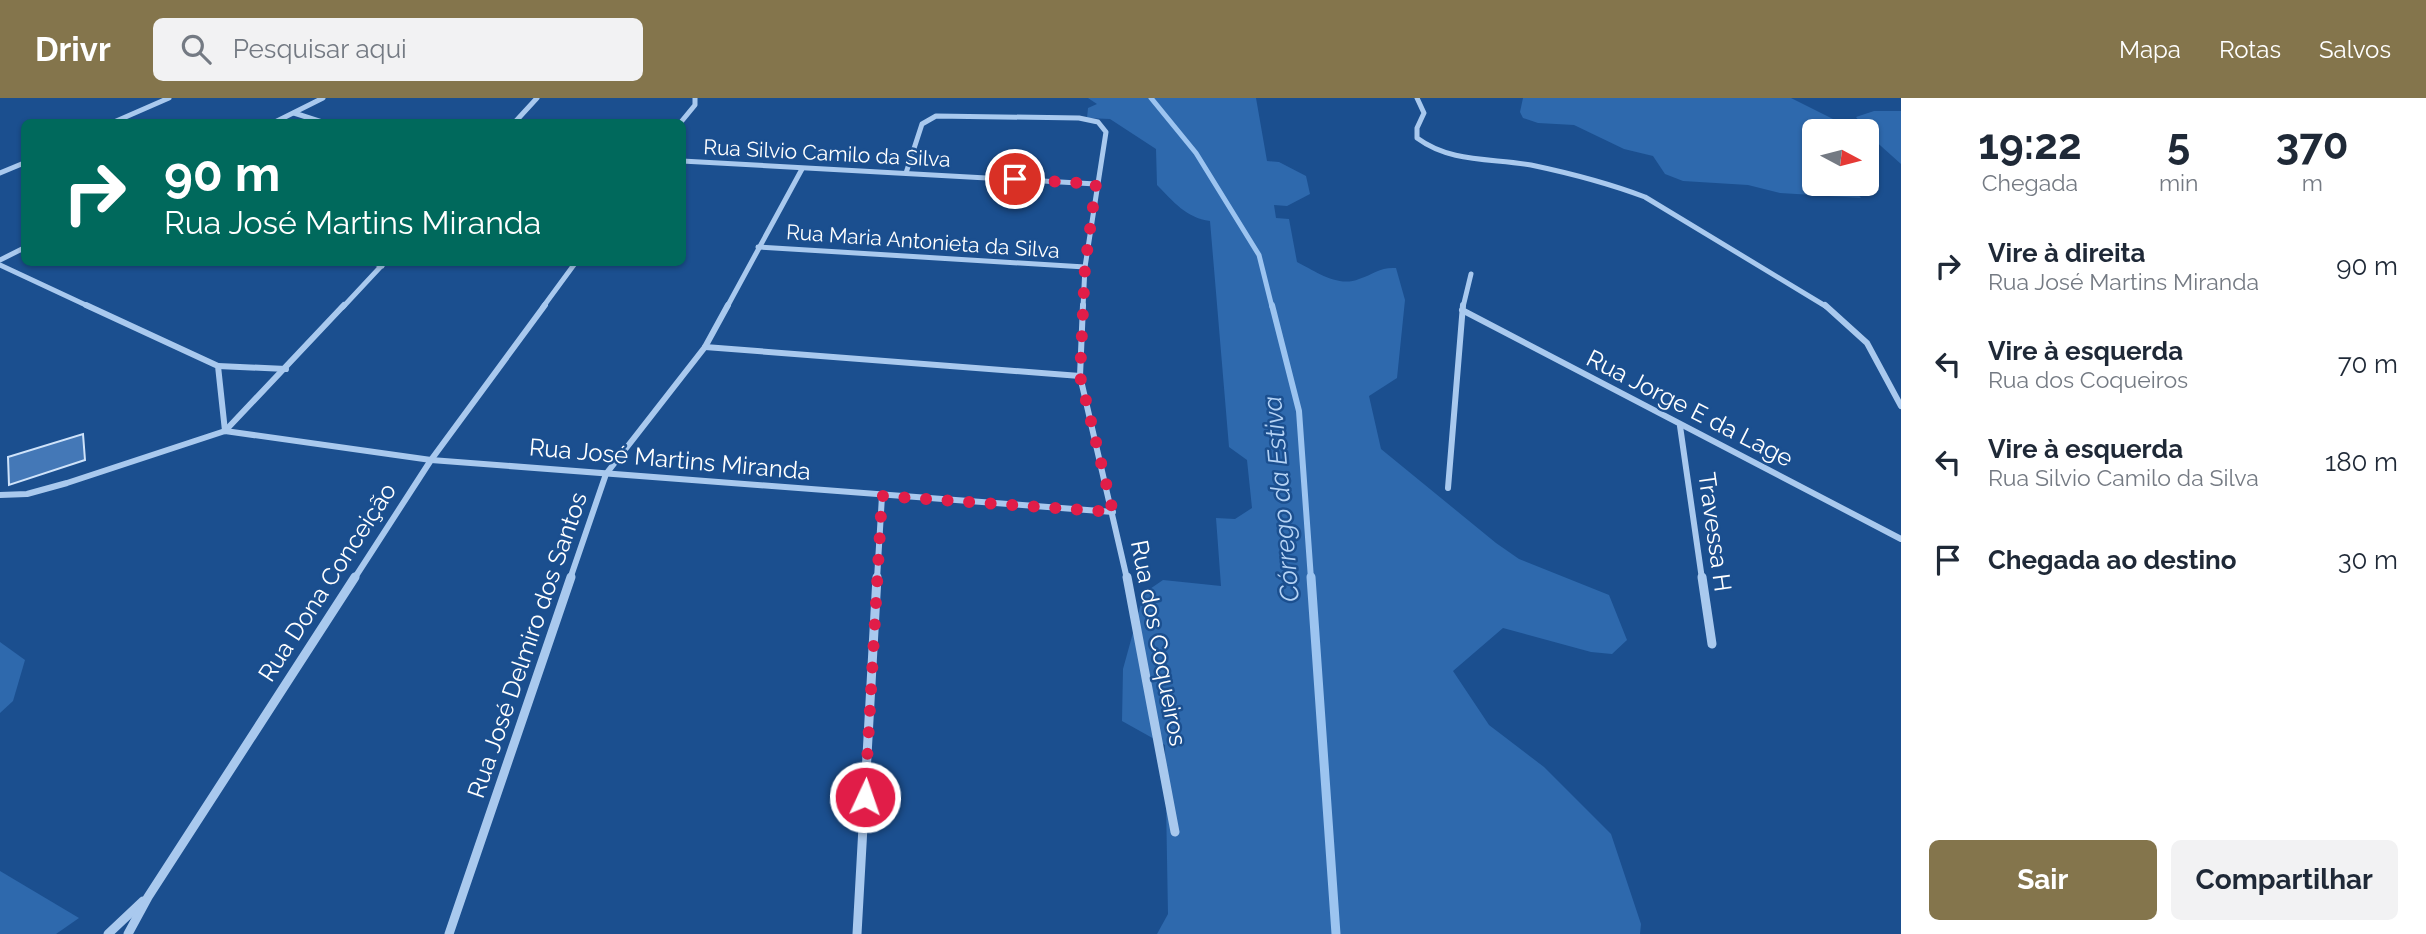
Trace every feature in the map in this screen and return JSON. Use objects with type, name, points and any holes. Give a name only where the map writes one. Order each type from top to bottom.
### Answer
[{"type":"street","points":[[121,119],[169,98]]},
{"type":"street","points":[[281,119],[323,98]]},
{"type":"street","points":[[518,119],[537,98]]},
{"type":"street","points":[[1417,98],[1425,110],[1424,120],[1417,128],[1417,138],[1432,149],[1450,155],[1482,158],[1567,174],[1645,197],[1820,301],[1867,344],[1901,406]]},
{"type":"street","points":[[683,119],[695,101]]},
{"type":"street","points":[[294,113],[313,119]]},
{"type":"street","name":"Rua dos Coqueiros","points":[[906,173],[922,124],[936,116],[1079,118],[1098,122],[1106,132],[1085,267],[1080,376],[1113,512],[1175,832]]},
{"type":"street","name":"Rua Silvio Camilo da Silva","points":[[686,161],[1096,184]]},
{"type":"street","points":[[0,173],[21,164]]},
{"type":"street","name":"Rua José Delmiro dos Santos","points":[[449,934],[606,474],[705,347],[802,169]]},
{"type":"street","name":"Rua Maria Antonieta da Silva","points":[[758,247],[1085,267]]},
{"type":"street","points":[[0,262],[21,250]]},
{"type":"street","points":[[0,262],[218,366],[286,369]]},
{"type":"street","points":[[0,495],[27,494],[67,483],[225,431],[382,266]]},
{"type":"street","name":"Rua Dona Conceição","points":[[128,934],[148,897],[431,460],[573,266]]},
{"type":"street","points":[[1448,488],[1462,310],[1471,274]]},
{"type":"street","name":"Rua Jorge E da Lage","points":[[1462,310],[1901,539]]},
{"type":"street","points":[[705,347],[1080,376]]},
{"type":"street","points":[[218,366],[225,431]]},
{"type":"street","name":"Travessa H","points":[[1680,426],[1712,644]]},
{"type":"street","name":"Rua José Martins Miranda","points":[[225,431],[431,460],[1113,512]]},
{"type":"street","points":[[857,934],[882,496]]},
{"type":"street","points":[[108,934],[148,897]]},
{"type":"shaded area","points":[[1088,98],[1256,98],[1267,161],[1279,162],[1306,176],[1310,194],[1287,206],[1274,205],[1276,218],[1289,219],[1297,262],[1327,277],[1343,281],[1396,268],[1405,300],[1397,378],[1369,396],[1381,449],[1519,559],[1609,595],[1627,640],[1612,654],[1591,652],[1503,628],[1453,671],[1489,725],[1544,767],[1611,834],[1641,924],[1640,934],[1157,934],[1168,914],[1165,745],[1122,721],[1123,669],[1144,593],[1163,580],[1221,586],[1216,518],[1235,519],[1252,508],[1247,460],[1229,447],[1210,221],[1187,213],[1157,185],[1156,149],[1110,119],[1087,118],[1088,108],[1097,104]]},
{"type":"shaded area","points":[[1523,98],[1791,98],[1833,119],[1802,119],[1802,194],[1780,193],[1748,185],[1683,181],[1665,174],[1653,156],[1624,149],[1574,125],[1538,123],[1523,118],[1520,112]]},
{"type":"shaded area","points":[[1874,111],[1901,111],[1901,164],[1880,145],[1880,119],[1856,117]]},
{"type":"shaded area","points":[[1829,196],[1859,196],[1861,198]]},
{"type":"shaded area","points":[[0,642],[25,660],[13,701],[0,713]]},
{"type":"shaded area","points":[[0,871],[79,918],[56,934],[0,934]]},
{"type":"building","points":[[83,434],[85,460],[9,485],[8,457]]},
{"type":"waterway","name":"Córrego da Estiva","points":[[1151,98],[1196,153],[1259,255],[1272,307]]},
{"type":"waterway","name":"Córrego da Estiva","points":[[1272,305],[1299,411],[1311,579]]},
{"type":"waterway","name":"Córrego da Estiva","points":[[1311,577],[1336,934]]},
{"type":"route","points":[[865,797],[882,496],[1113,512],[1080,376],[1085,267],[1096,184],[1015,179]]}]
